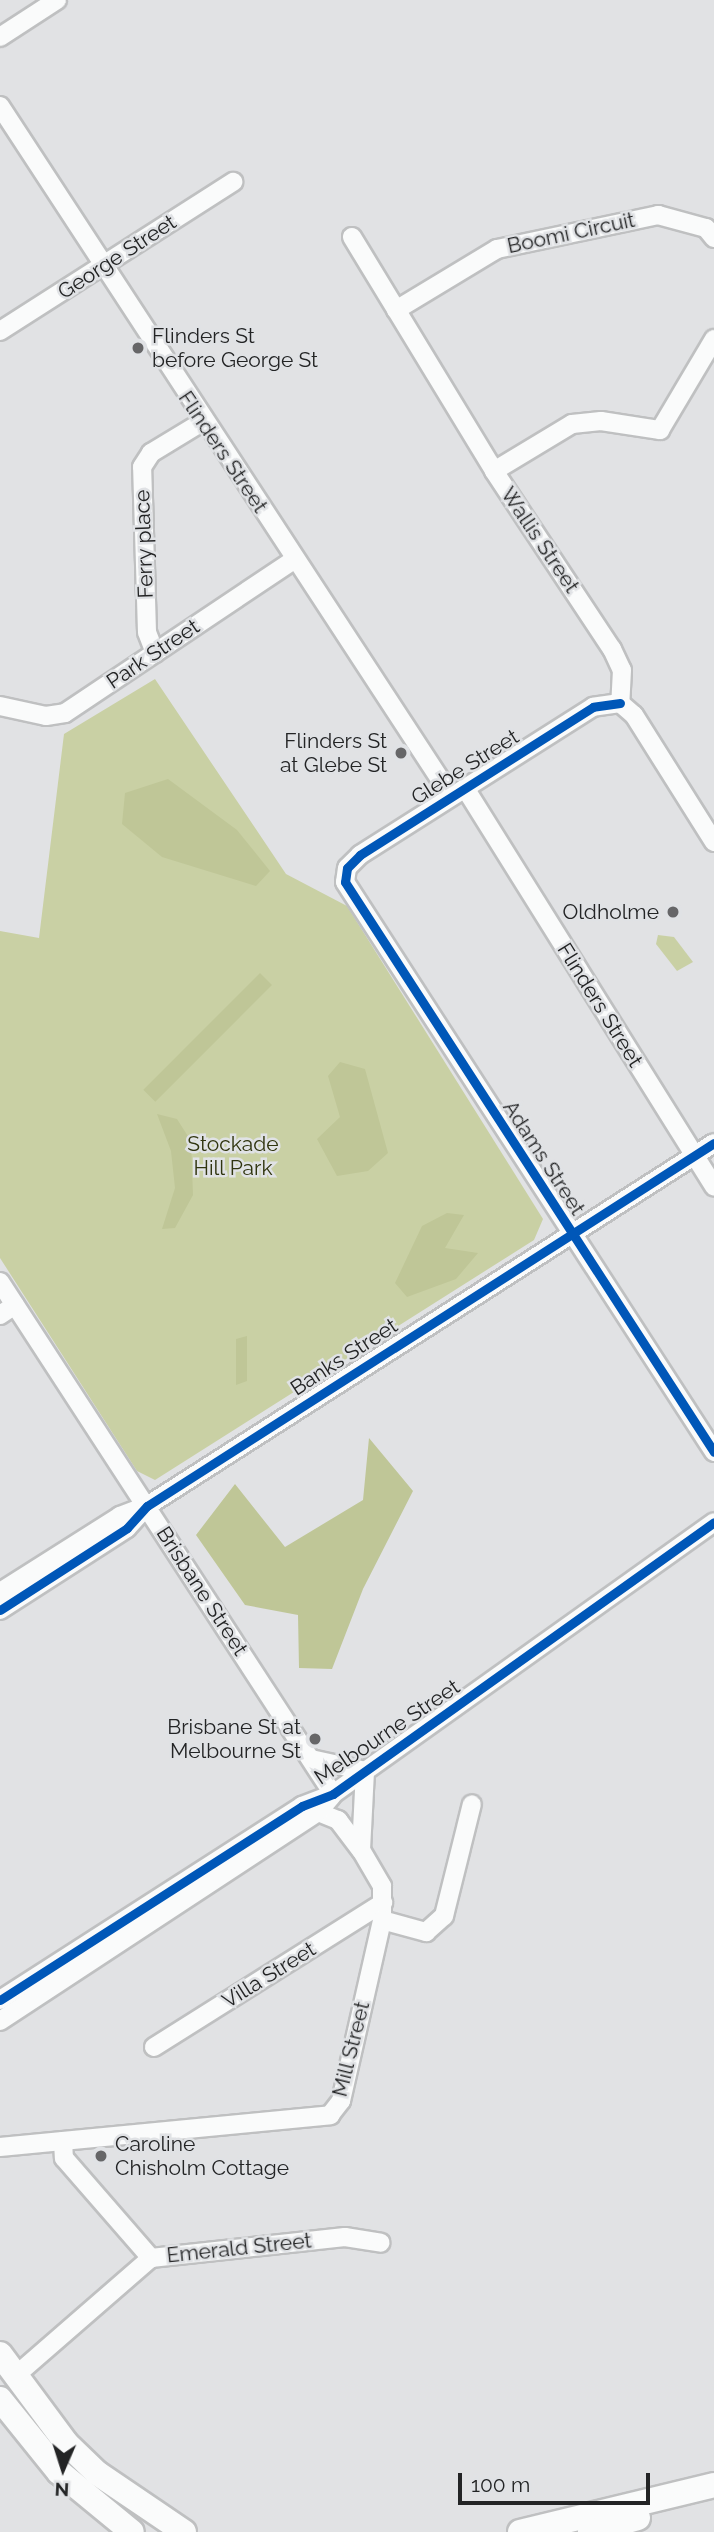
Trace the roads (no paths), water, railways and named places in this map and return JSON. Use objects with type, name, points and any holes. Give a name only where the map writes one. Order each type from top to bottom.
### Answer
[{"type":"highway","points":[[0,2354],[7,2383],[97,2473],[184,2532]]},
{"type":"highway","points":[[0,2399],[59,2472],[132,2532]]},
{"type":"highway","points":[[520,2532],[714,2485]]},
{"type":"highway","points":[[590,2532],[714,2501]]},
{"type":"street","points":[[0,37],[57,0]]},
{"type":"street","name":"Flinders Street","points":[[0,106],[202,422],[458,792],[714,1187]]},
{"type":"street","name":"George Street","points":[[0,331],[233,182]]},
{"type":"street","name":"Boomi Circuit","points":[[396,310],[497,249],[658,215],[706,228],[714,238]]},
{"type":"street","name":"Wallis Street","points":[[352,237],[494,471],[612,649],[622,670],[620,703]]},
{"type":"street","points":[[494,471],[572,424],[601,421],[660,430],[714,339]]},
{"type":"street","name":"Ferry place","points":[[155,653],[147,632],[142,467],[151,453],[202,422]]},
{"type":"street","name":"Park Street","points":[[0,706],[46,716],[65,713],[295,559]]},
{"type":"street","points":[[620,703],[634,715],[714,842]]},
{"type":"street","name":"Glebe Street","points":[[345,882],[347,868],[360,855],[593,707],[620,703]]},
{"type":"street","name":"Adams Street","points":[[345,882],[714,1452]]},
{"type":"street","name":"Banks Street","points":[[0,1592],[120,1516],[147,1506],[714,1143]]},
{"type":"street","name":"Brisbane Street","points":[[0,1282],[8,1310],[147,1506],[333,1794]]},
{"type":"street","name":"Banks Street","points":[[0,1610],[127,1528],[147,1506]]},
{"type":"street","name":"Melbourne Street","points":[[0,2000],[302,1807],[333,1794],[714,1522]]},
{"type":"street","points":[[311,1759],[365,1771],[361,1850]]},
{"type":"street","name":"Melbourne Street","points":[[0,2021],[318,1812],[333,1794]]},
{"type":"street","points":[[318,1812],[338,1820],[361,1850],[382,1886],[382,1911],[426,1932],[444,1916],[472,1804]]},
{"type":"street","name":"Villa Street","points":[[154,2047],[382,1911]]},
{"type":"street","name":"Mill Street","points":[[0,2147],[330,2115],[341,2101],[382,1911]]},
{"type":"street","points":[[63,2141],[64,2158],[151,2258]]},
{"type":"street","name":"Emerald Street","points":[[7,2383],[151,2258],[345,2237],[381,2243]]},
{"type":"place","name":"Flinders St before George St","points":[[138,348]]},
{"type":"place","name":"Flinders St at Glebe St","points":[[401,753]]},
{"type":"place","name":"Oldholme","points":[[673,912]]},
{"type":"place","name":"Brisbane St at Melbourne St","points":[[315,1739]]},
{"type":"place","name":"Caroline Chisholm Cottage","points":[[101,2156]]},
{"type":"park label","name":"Stockade Hill Park","points":[[233,1156]]}]
